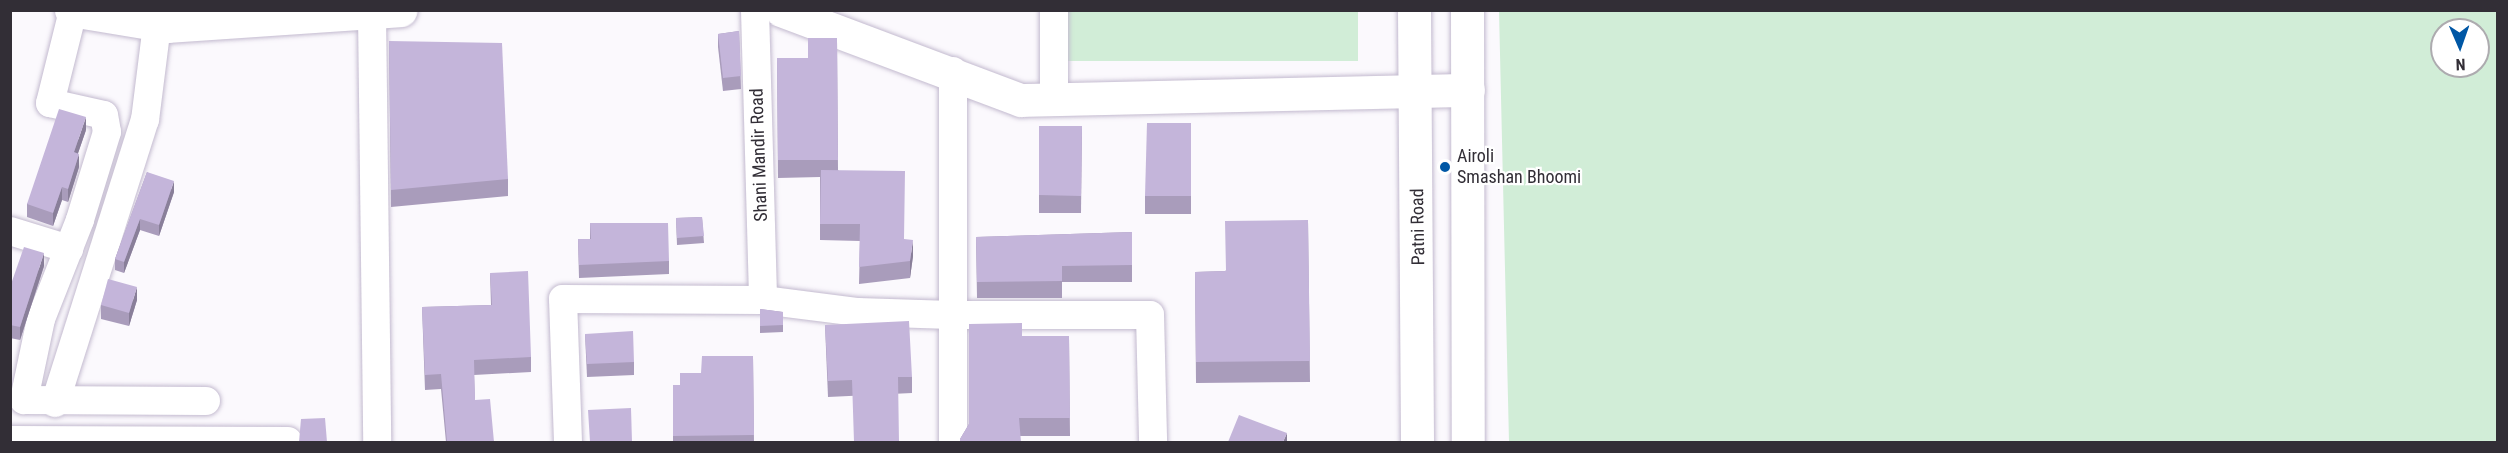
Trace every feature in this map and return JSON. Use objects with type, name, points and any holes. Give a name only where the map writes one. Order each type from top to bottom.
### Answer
[{"type":"street","name":"Shani Mandir Road","points":[[755,10],[763,300]]},
{"type":"street","points":[[781,10],[953,71],[1021,100],[1468,90]]},
{"type":"street","points":[[1054,10],[1054,99]]},
{"type":"street","name":"Patni Road","points":[[1414,10],[1417,442]]},
{"type":"street","points":[[1467,10],[1468,442]]},
{"type":"street","points":[[206,401],[55,403],[24,400],[18,385],[69,249],[107,132],[104,115],[50,103],[72,11],[157,25],[252,16],[386,12],[377,442]]},
{"type":"street","points":[[55,403],[145,120],[157,25]]},
{"type":"street","points":[[952,442],[953,71]]},
{"type":"street","points":[[10,231],[69,249]]},
{"type":"street","points":[[567,442],[563,299],[763,300],[858,312],[952,315],[1150,315],[1153,442]]},
{"type":"street","points":[[10,440],[288,441]]},
{"type":"green space","points":[[1054,11],[1358,11],[1358,61],[1053,61]]},
{"type":"green space","points":[[1499,11],[2497,11],[2497,442],[1509,442]]},
{"type":"building","points":[[739,31],[741,76],[723,78],[718,34]]},
{"type":"building","points":[[808,38],[837,38],[838,160],[778,160],[777,58],[808,58]]},
{"type":"building","points":[[389,41],[502,43],[508,179],[391,190]]},
{"type":"building","points":[[59,109],[86,117],[74,152],[79,154],[68,189],[62,187],[53,213],[27,204]]},
{"type":"building","points":[[1147,123],[1191,123],[1191,196],[1145,196]]},
{"type":"building","points":[[1039,126],[1082,126],[1081,196],[1039,195]]},
{"type":"building","points":[[821,170],[905,171],[904,239],[913,240],[910,261],[859,267],[860,224],[820,224]]},
{"type":"building","points":[[147,172],[174,181],[159,225],[140,219],[124,262],[115,259]]},
{"type":"building","points":[[702,217],[704,236],[677,238],[676,218]]},
{"type":"building","points":[[1308,220],[1310,361],[1196,362],[1195,272],[1226,271],[1225,221]]},
{"type":"building","points":[[590,223],[668,223],[669,261],[579,265],[578,239],[591,239]]},
{"type":"building","points":[[1132,232],[1132,265],[1062,266],[1062,281],[977,282],[976,237]]},
{"type":"building","points":[[24,247],[44,253],[20,327],[10,325],[10,287]]},
{"type":"building","points":[[528,271],[531,357],[474,360],[475,400],[490,399],[494,442],[447,442],[441,374],[425,375],[422,307],[492,305],[490,273]]},
{"type":"building","points":[[108,279],[137,287],[129,313],[101,305]]},
{"type":"building","points":[[760,309],[783,312],[783,325],[760,326]]},
{"type":"building","points":[[909,321],[912,377],[898,377],[899,442],[854,442],[852,380],[828,381],[825,325]]},
{"type":"building","points":[[1022,323],[1022,336],[1069,336],[1070,418],[1019,418],[1021,442],[960,442],[969,424],[969,324]]},
{"type":"building","points":[[633,331],[634,362],[587,364],[585,334]]},
{"type":"building","points":[[702,356],[753,356],[754,435],[673,436],[673,385],[680,385],[680,373],[701,373]]},
{"type":"building","points":[[631,408],[632,442],[590,442],[588,410]]},
{"type":"building","points":[[1239,415],[1287,433],[1283,442],[1228,442]]},
{"type":"building","points":[[325,418],[327,442],[299,442],[301,419]]},
{"type":"place","name":"Airoli Smashan Bhoomi","points":[[1445,167]]}]
